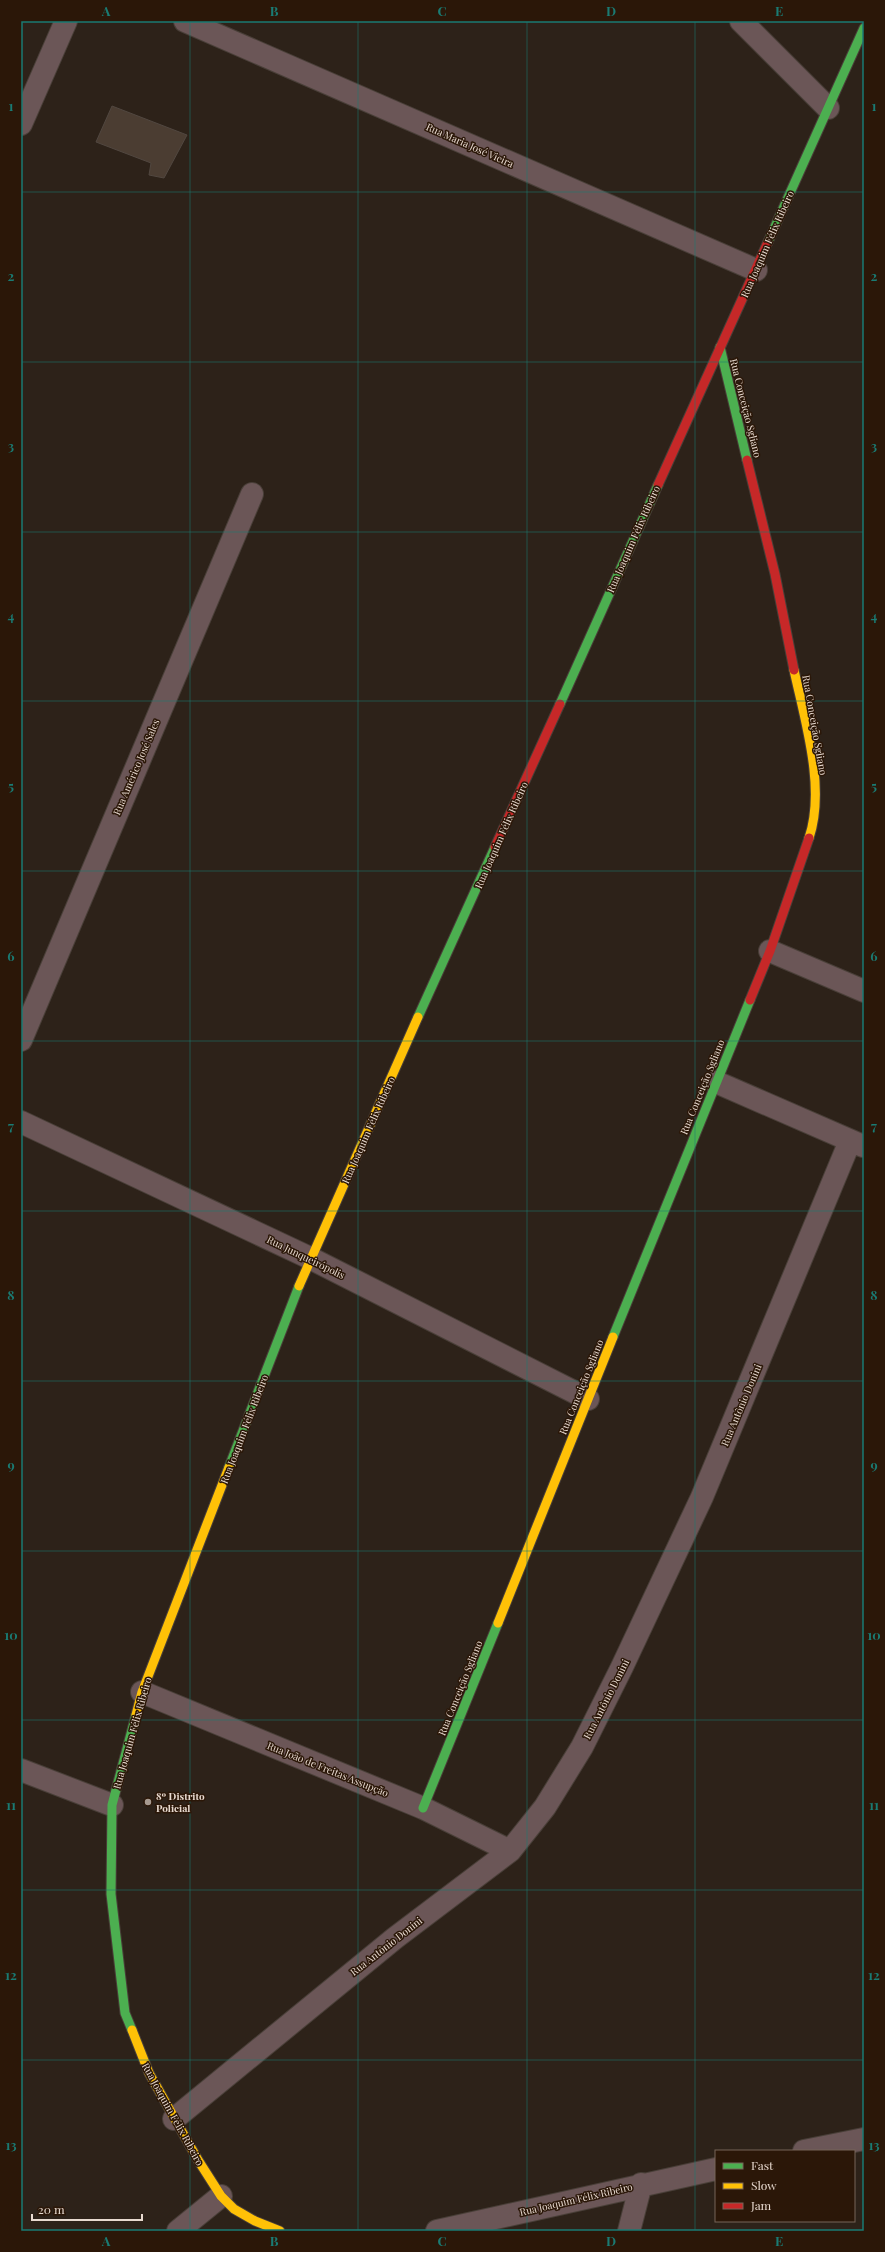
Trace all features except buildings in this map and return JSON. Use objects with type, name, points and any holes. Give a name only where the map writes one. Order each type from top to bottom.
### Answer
[{"type":"street","points":[[21,124],[66,21]]},
{"type":"street","name":"Rua Maria José Vieira","points":[[185,21],[756,270]]},
{"type":"street","points":[[741,21],[828,108]]},
{"type":"street","name":"Rua Joaquim Félix Ribeiro","points":[[280,2231],[255,2221],[234,2209],[221,2196],[174,2119],[149,2073],[125,2013],[111,1894],[112,1805],[142,1692],[310,1258],[864,28]]},
{"type":"street","name":"Rua Conceição Sgliano","points":[[423,1808],[770,951],[813,826],[815,797],[813,763],[774,574],[720,347]]},
{"type":"street","name":"Rua Américo José Sales","points":[[21,1040],[252,494]]},
{"type":"street","points":[[770,951],[864,991]]},
{"type":"street","points":[[716,1082],[857,1143]]},
{"type":"street","name":"Rua Junqueirópolis","points":[[21,1122],[310,1258],[588,1399]]},
{"type":"street","name":"Rua Antônio Donini","points":[[174,2119],[395,1938],[510,1851],[545,1807],[582,1747],[622,1667],[702,1497],[857,1143]]},
{"type":"street","name":"Rua João de Freitas Assupção","points":[[142,1692],[423,1808],[510,1851]]},
{"type":"street","points":[[21,1770],[112,1805]]},
{"type":"street","points":[[809,2150],[864,2139]]},
{"type":"street","name":"Rua Joaquim Félix Ribeiro","points":[[437,2231],[641,2184],[715,2169]]},
{"type":"street","points":[[629,2231],[641,2184]]},
{"type":"street","points":[[178,2231],[221,2196]]},
{"type":"traffic: fast","points":[[768,242],[864,28]]},
{"type":"traffic: fast","points":[[720,347],[747,460]]},
{"type":"traffic: fast","points":[[560,704],[658,485]]},
{"type":"traffic: fast","points":[[418,1017],[495,847]]},
{"type":"traffic: fast","points":[[613,1337],[750,1000]]},
{"type":"traffic: fast","points":[[229,1467],[299,1286]]},
{"type":"traffic: fast","points":[[423,1808],[498,1623]]},
{"type":"traffic: fast","points":[[132,2030],[125,2013],[111,1894],[112,1805],[136,1715]]},
{"type":"traffic: slow","points":[[794,670],[808,732],[815,776],[814,819],[809,838]]},
{"type":"traffic: slow","points":[[299,1286],[418,1017]]},
{"type":"traffic: slow","points":[[498,1623],[613,1337]]},
{"type":"traffic: slow","points":[[136,1715],[142,1692],[229,1467]]},
{"type":"traffic: slow","points":[[132,2030],[149,2073],[198,2160],[221,2196],[234,2209],[255,2221],[280,2231]]},
{"type":"traffic: jam","points":[[658,485],[768,242]]},
{"type":"traffic: jam","points":[[747,460],[775,574],[794,670]]},
{"type":"traffic: jam","points":[[495,847],[560,704]]},
{"type":"traffic: jam","points":[[750,1000],[770,951],[809,838]]},
{"type":"place","name":"8º Distrito Policial","points":[[148,1802]]}]
